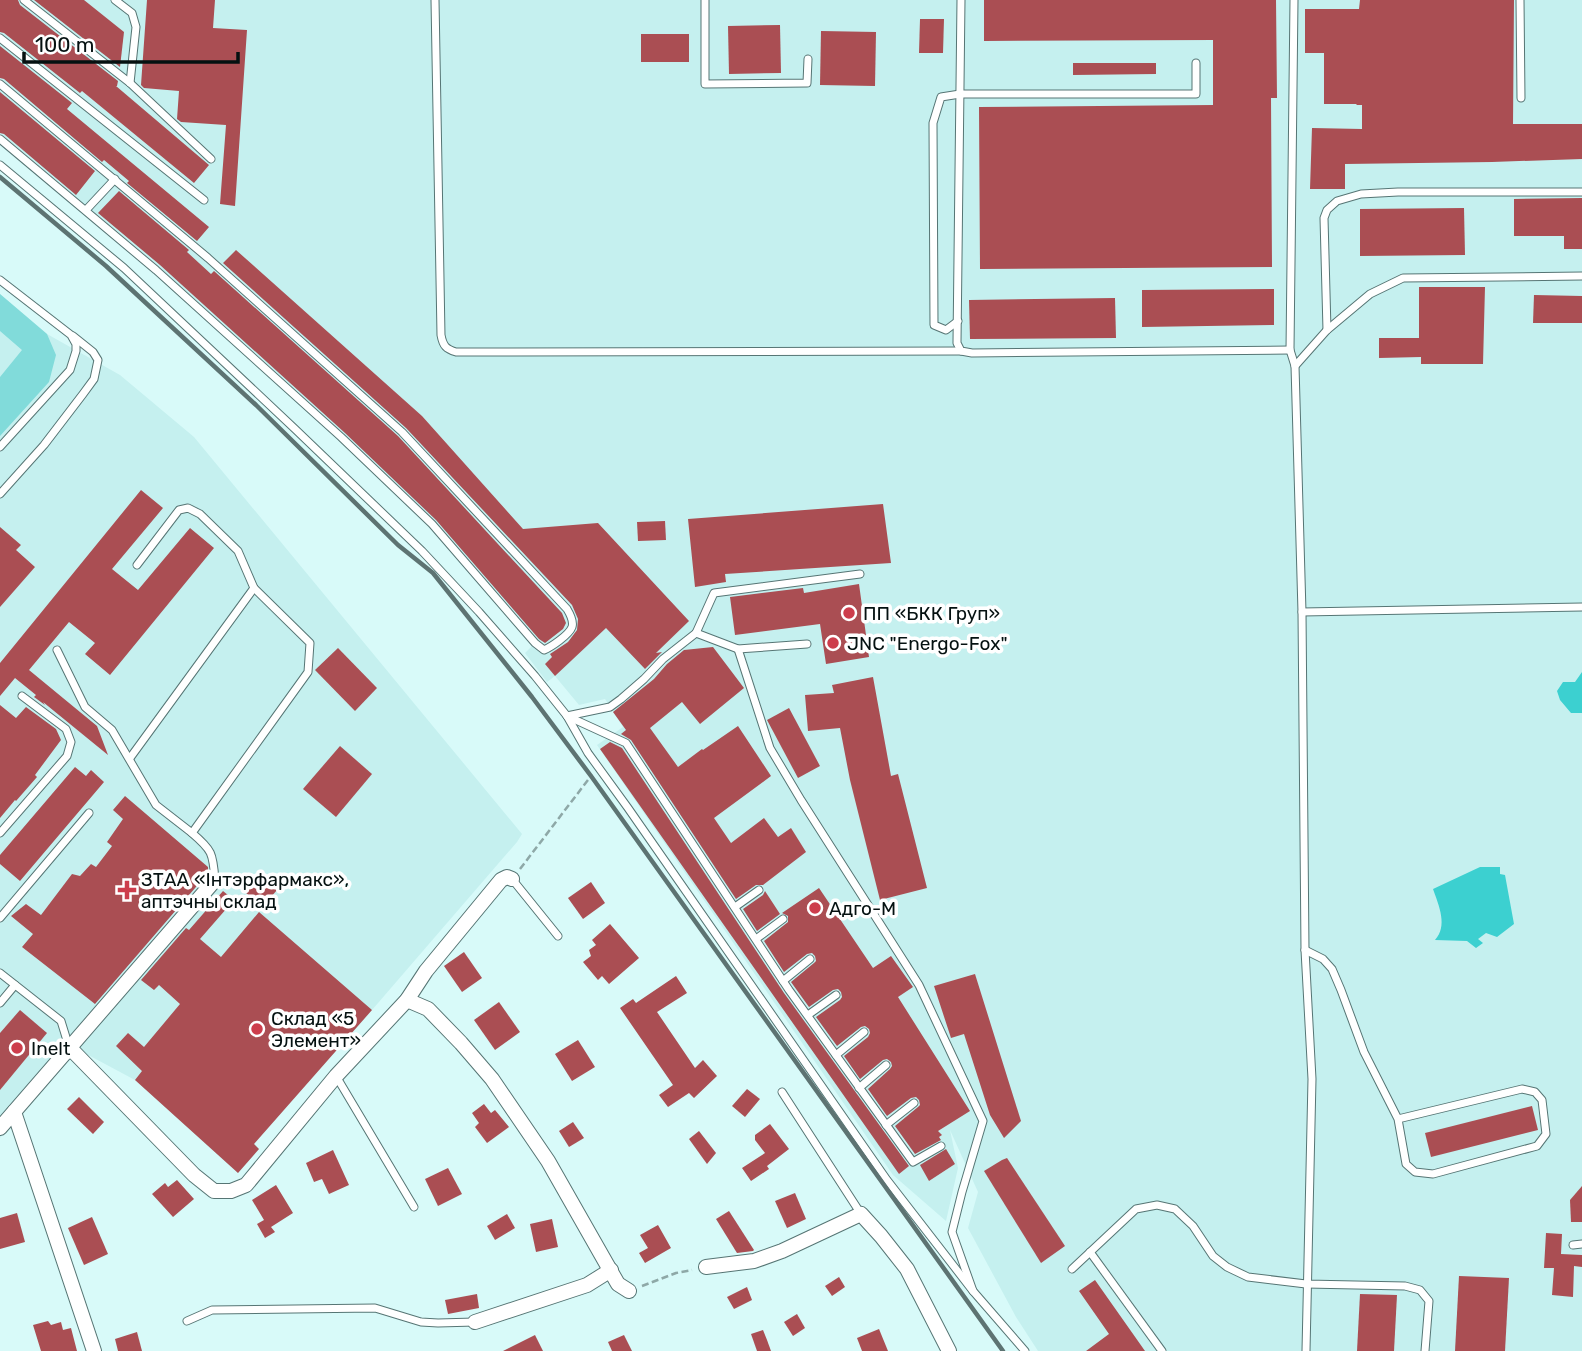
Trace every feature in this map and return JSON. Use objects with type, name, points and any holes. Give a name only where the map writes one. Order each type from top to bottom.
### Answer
[{"type":"street","points":[[69,1047],[194,1175],[214,1191],[231,1191],[246,1185],[335,1076],[407,1000],[426,971],[501,880],[506,877],[512,879]]},
{"type":"street","points":[[0,1128],[215,880]]},
{"type":"street","points":[[407,1000],[428,1009],[492,1079],[548,1161],[618,1284],[629,1291]]},
{"type":"street","points":[[14,1112],[94,1351]]},
{"type":"street","points":[[706,1267],[754,1261],[782,1251],[861,1213],[907,1269],[950,1351]]},
{"type":"street","points":[[475,1322],[587,1285],[611,1270]]},
{"type":"lane","points":[[24,0],[130,83],[211,159]]},
{"type":"lane","points":[[115,0],[132,13],[135,27],[130,83]]},
{"type":"lane","points":[[435,0],[441,335],[442,344],[448,349],[456,352],[961,351],[972,354],[1290,350]]},
{"type":"lane","points":[[705,0],[705,84],[807,83],[808,59]]},
{"type":"lane","points":[[961,0],[957,343],[961,351]]},
{"type":"lane","points":[[1294,0],[1290,350],[1295,366],[1305,950],[1312,1079],[1306,1351]]},
{"type":"lane","points":[[1520,0],[1521,98]]},
{"type":"lane","points":[[0,38],[204,200]]},
{"type":"lane","points":[[958,321],[946,330],[934,325],[933,123],[941,97],[960,94],[1196,94],[1196,63]]},
{"type":"lane","points":[[0,84],[208,258],[402,432],[567,609],[571,616],[571,629],[552,647],[544,650],[535,643],[432,524],[341,437],[156,270],[0,139]]},
{"type":"lane","points":[[0,165],[124,268],[403,532],[535,676],[567,716],[588,753],[887,1180],[973,1291],[1025,1351]]},
{"type":"lane","points":[[86,210],[115,179]]},
{"type":"lane","points":[[1327,330],[1324,218],[1327,210],[1338,201],[1361,194],[1398,192],[1582,192]]},
{"type":"lane","points":[[1295,366],[1327,330],[1370,294],[1403,278],[1582,276]]},
{"type":"lane","points":[[0,280],[93,352],[98,360],[94,379],[44,444],[0,494]]},
{"type":"lane","points":[[0,447],[69,370],[76,351],[71,335]]},
{"type":"lane","points":[[137,565],[179,510],[188,508],[200,514],[238,551],[254,588],[310,643],[308,672],[192,833]]},
{"type":"lane","points":[[567,716],[610,707],[644,679],[663,659],[696,633],[714,593],[860,574]]},
{"type":"lane","points":[[130,758],[254,588]]},
{"type":"lane","points":[[1301,612],[1582,607]]},
{"type":"lane","points":[[696,633],[738,649],[807,644]]},
{"type":"lane","points":[[738,649],[770,748],[919,985],[982,1121],[952,1232],[973,1291]]},
{"type":"lane","points":[[57,650],[85,707],[112,730],[156,805],[208,847],[214,864],[215,880]]},
{"type":"lane","points":[[0,833],[67,756],[71,743],[66,729],[22,696]]},
{"type":"lane","points":[[567,716],[626,743],[783,981],[913,1162],[941,1146]]},
{"type":"lane","points":[[0,918],[89,813]]},
{"type":"lane","points":[[512,879],[558,936]]},
{"type":"lane","points":[[735,907],[759,890]]},
{"type":"lane","points":[[756,939],[783,919]]},
{"type":"lane","points":[[1305,950],[1323,959],[1332,969],[1364,1052],[1398,1119],[1406,1164],[1415,1172],[1433,1174],[1536,1146],[1546,1134],[1542,1100],[1535,1093],[1522,1089],[1398,1119]]},
{"type":"lane","points":[[783,981],[810,959]]},
{"type":"lane","points":[[0,973],[61,1021],[69,1047]]},
{"type":"lane","points":[[0,1003],[15,985]]},
{"type":"lane","points":[[808,1015],[836,995]]},
{"type":"lane","points":[[836,1055],[864,1032]]},
{"type":"lane","points":[[859,1088],[886,1065]]},
{"type":"lane","points":[[335,1076],[414,1207]]},
{"type":"lane","points":[[782,1092],[861,1213]]},
{"type":"lane","points":[[886,1125],[914,1103]]},
{"type":"lane","points":[[1072,1269],[1136,1209],[1157,1205],[1175,1209],[1193,1226],[1213,1256],[1227,1267],[1248,1277],[1306,1284],[1405,1286],[1420,1290],[1429,1301],[1425,1351]]},
{"type":"lane","points":[[1573,1245],[1582,1244]]},
{"type":"lane","points":[[1090,1252],[1162,1351]]},
{"type":"lane","points":[[187,1321],[212,1310],[374,1308],[421,1322],[475,1322]]},
{"type":"path","points":[[512,879],[591,776],[588,753]]},
{"type":"path","points":[[629,1291],[676,1273],[706,1267]]},
{"type":"shaded area","points":[[0,0],[1582,0],[1582,1351],[1038,1351],[1016,1317],[968,1228],[978,1192],[950,1130],[958,1168],[946,1221],[893,1175],[597,745],[623,727],[605,699],[579,705],[555,676],[547,682],[525,653],[534,644],[432,524],[156,270],[0,139]]},
{"type":"shaded area","points":[[0,294],[47,334],[120,375],[194,437],[522,834],[254,1143],[259,1149],[238,1173],[135,1080],[77,1049],[0,1138]]},
{"type":"shaded area","points":[[0,294],[47,334],[56,355],[49,382],[0,436],[0,377],[22,350],[0,331]]},
{"type":"shaded area","points":[[1582,672],[1582,713],[1571,713],[1560,700],[1557,691],[1563,682],[1575,682]]},
{"type":"shaded area","points":[[1480,867],[1500,867],[1500,874],[1505,875],[1514,924],[1497,937],[1486,933],[1478,939],[1483,943],[1476,948],[1467,941],[1435,940],[1442,922],[1433,889]]},
{"type":"building","points":[[0,0],[18,0],[20,5],[118,81],[116,86],[209,165],[194,183],[82,91],[80,93],[0,32]]},
{"type":"building","points":[[34,0],[84,0],[124,32],[120,67]]},
{"type":"building","points":[[147,0],[215,0],[213,28],[247,30],[235,206],[220,204],[226,125],[181,122],[177,119],[179,91],[144,88],[141,85]]},
{"type":"building","points":[[984,0],[1276,0],[1277,98],[1271,98],[1272,267],[980,269],[979,107],[1213,105],[1213,40],[984,41]]},
{"type":"building","points":[[1360,0],[1514,0],[1513,124],[1582,124],[1582,159],[1345,164],[1345,189],[1310,189],[1312,128],[1362,129],[1362,105],[1324,104],[1324,53],[1305,53],[1305,9],[1359,9]]},
{"type":"building","points":[[920,19],[944,19],[943,53],[919,53]]},
{"type":"building","points":[[780,25],[781,73],[729,74],[728,26]]},
{"type":"building","points":[[821,31],[876,32],[875,86],[820,85]]},
{"type":"building","points":[[641,34],[689,34],[689,62],[641,62]]},
{"type":"building","points":[[0,46],[72,103],[67,109],[209,227],[197,241],[127,183],[129,181],[104,160],[102,162],[0,78]]},
{"type":"building","points":[[1073,63],[1156,63],[1156,74],[1073,75]]},
{"type":"building","points":[[0,92],[95,171],[76,195],[0,133]]},
{"type":"building","points":[[119,191],[189,250],[187,252],[211,274],[214,271],[398,436],[562,613],[566,623],[563,629],[545,643],[539,639],[436,520],[345,433],[160,265],[98,213]]},
{"type":"building","points":[[1582,198],[1582,249],[1564,249],[1564,236],[1514,236],[1514,199]]},
{"type":"building","points":[[1464,208],[1465,255],[1360,256],[1360,209]]},
{"type":"building","points":[[236,250],[422,416],[523,529],[598,523],[689,621],[656,653],[662,652],[645,669],[606,628],[555,676],[545,664],[552,657],[550,654],[568,642],[577,630],[578,619],[572,605],[406,428],[223,263]]},
{"type":"building","points":[[1419,287],[1485,287],[1483,364],[1421,364],[1421,357],[1379,358],[1379,338],[1419,338]]},
{"type":"building","points":[[1274,289],[1274,325],[1142,327],[1142,290]]},
{"type":"building","points":[[1534,295],[1582,296],[1582,323],[1533,323]]},
{"type":"building","points":[[1115,298],[1116,338],[970,339],[969,300]]},
{"type":"building","points":[[141,490],[163,508],[112,569],[138,590],[190,528],[214,548],[110,675],[85,654],[95,643],[69,622],[29,670],[97,726],[108,755],[34,697],[36,695],[15,678],[0,696],[0,663]]},
{"type":"building","points":[[883,504],[891,563],[725,574],[726,582],[695,587],[688,519]]},
{"type":"building","points":[[665,521],[666,540],[638,541],[637,522]]},
{"type":"building","points":[[0,527],[21,545],[16,550],[35,567],[0,607]]},
{"type":"building","points":[[859,584],[869,657],[826,664],[820,624],[735,635],[730,597],[803,588],[804,593]]},
{"type":"building","points":[[713,647],[744,688],[700,724],[682,702],[650,728],[678,767],[738,726],[771,776],[714,818],[731,843],[764,818],[778,837],[791,828],[806,852],[763,885],[756,885],[736,899],[631,740],[621,734],[626,730],[613,712],[654,679],[684,650]]},
{"type":"building","points":[[338,648],[377,688],[355,711],[315,670]]},
{"type":"building","points":[[873,677],[891,776],[898,774],[927,888],[880,900],[840,728],[808,731],[805,695],[834,693],[832,685]]},
{"type":"building","points":[[0,705],[16,718],[26,707],[56,729],[61,740],[35,775],[37,777],[0,818]]},
{"type":"building","points":[[789,708],[820,766],[798,778],[767,720]]},
{"type":"building","points":[[610,742],[622,748],[784,993],[909,1166],[899,1174],[600,749]]},
{"type":"building","points":[[340,746],[372,774],[336,817],[303,789]]},
{"type":"building","points":[[75,767],[86,776],[91,770],[104,782],[20,881],[0,864],[0,855]]},
{"type":"building","name":"ЗТАА «Інтэрфармакс», аптэчны склад","points":[[125,796],[208,867],[208,873],[95,1004],[22,947],[33,934],[11,916],[26,904],[41,915],[72,874],[80,876],[91,864],[96,867],[112,846],[107,842],[123,819],[113,810]]},
{"type":"building","points":[[261,874],[278,889],[262,907],[245,892]]},
{"type":"building","points":[[591,882],[605,903],[583,919],[568,898]]},
{"type":"building","points":[[819,888],[873,968],[891,956],[913,987],[898,997],[970,1111],[938,1131],[942,1135],[939,1137],[941,1140],[915,1154],[895,1126],[920,1105],[919,1100],[916,1097],[911,1098],[887,1116],[868,1089],[890,1069],[891,1062],[883,1060],[860,1079],[844,1056],[868,1037],[869,1029],[861,1027],[837,1046],[816,1017],[840,1000],[841,992],[838,989],[833,990],[809,1007],[791,982],[816,961],[815,956],[812,953],[807,954],[784,972],[764,941],[788,922],[788,916],[782,913]]},
{"type":"building","name":"Склад «5 Элемент»","points":[[223,891],[234,900],[200,939],[221,957],[259,912],[372,1010],[254,1144],[259,1149],[238,1173],[135,1080],[142,1071],[116,1046],[128,1033],[144,1047],[180,1004],[159,985],[154,990],[141,980],[186,928],[189,930]]},
{"type":"building","points":[[765,891],[780,914],[757,931],[743,909]]},
{"type":"building","points":[[610,924],[639,958],[609,984],[602,976],[598,980],[583,962],[591,956],[589,950],[596,945],[592,940]]},
{"type":"building","points":[[464,952],[482,978],[462,992],[444,966]]},
{"type":"building","points":[[975,974],[1021,1121],[1004,1138],[990,1115],[964,1034],[951,1038],[934,986]]},
{"type":"building","points":[[676,976],[687,993],[657,1012],[695,1068],[703,1060],[717,1076],[694,1098],[689,1093],[668,1107],[659,1095],[673,1085],[620,1008],[633,999],[636,1003]]},
{"type":"building","points":[[499,1002],[520,1032],[495,1050],[474,1020]]},
{"type":"building","points":[[20,1010],[47,1033],[0,1090],[0,1033]]},
{"type":"building","points":[[578,1040],[595,1067],[572,1081],[555,1054]]},
{"type":"building","points":[[747,1089],[760,1099],[745,1117],[732,1106]]},
{"type":"building","points":[[79,1097],[104,1122],[93,1134],[67,1109]]},
{"type":"building","points":[[484,1104],[491,1113],[495,1110],[509,1127],[487,1143],[475,1127],[479,1123],[472,1113]]},
{"type":"building","points":[[1532,1106],[1538,1130],[1431,1157],[1425,1133]]},
{"type":"building","points":[[573,1122],[584,1138],[569,1147],[559,1131]]},
{"type":"building","points":[[770,1124],[789,1149],[767,1166],[769,1169],[751,1181],[742,1168],[765,1153],[755,1140],[755,1135]]},
{"type":"building","points":[[699,1131],[716,1153],[707,1164],[689,1139]]},
{"type":"building","points":[[946,1149],[955,1164],[929,1181],[920,1165]]},
{"type":"building","points":[[333,1150],[349,1185],[329,1194],[322,1179],[314,1182],[306,1163]]},
{"type":"building","points":[[1007,1158],[1065,1246],[1041,1263],[984,1171]]},
{"type":"building","points":[[448,1168],[462,1194],[438,1206],[425,1179]]},
{"type":"building","points":[[177,1180],[194,1199],[173,1217],[152,1194],[165,1183],[168,1187]]},
{"type":"building","points":[[276,1185],[293,1213],[271,1227],[275,1232],[265,1238],[257,1224],[264,1220],[252,1200]]},
{"type":"building","points":[[1582,1186],[1582,1222],[1571,1222],[1570,1200]]},
{"type":"building","points":[[795,1193],[806,1219],[787,1228],[775,1201]]},
{"type":"building","points":[[729,1211],[753,1251],[737,1253],[716,1219]]},
{"type":"building","points":[[17,1213],[25,1242],[0,1249],[0,1218]]},
{"type":"building","points":[[507,1214],[515,1228],[495,1240],[487,1226]]},
{"type":"building","points":[[92,1217],[108,1254],[84,1265],[68,1228]]},
{"type":"building","points":[[552,1219],[558,1247],[536,1252],[530,1224]]},
{"type":"building","points":[[658,1225],[671,1248],[645,1263],[639,1253],[648,1248],[640,1235]]},
{"type":"building","points":[[1546,1233],[1562,1234],[1561,1254],[1582,1255],[1582,1267],[1574,1266],[1573,1297],[1552,1295],[1554,1268],[1544,1268]]},
{"type":"building","points":[[1459,1276],[1509,1278],[1505,1351],[1455,1351]]},
{"type":"building","points":[[839,1277],[845,1287],[832,1296],[825,1286]]},
{"type":"building","points":[[1095,1280],[1145,1351],[1086,1351],[1109,1334],[1079,1291]]},
{"type":"building","points":[[747,1287],[752,1300],[734,1309],[727,1297]]},
{"type":"building","points":[[477,1294],[479,1308],[448,1314],[445,1300]]},
{"type":"building","points":[[1360,1294],[1397,1295],[1394,1351],[1357,1351]]},
{"type":"building","points":[[797,1314],[805,1328],[793,1336],[784,1322]]},
{"type":"building","points":[[48,1321],[51,1325],[61,1322],[63,1330],[71,1328],[77,1351],[41,1351],[33,1325]]},
{"type":"building","points":[[879,1329],[888,1351],[862,1351],[857,1338]]},
{"type":"building","points":[[763,1330],[771,1351],[757,1351],[751,1334]]},
{"type":"building","points":[[137,1332],[142,1351],[118,1351],[115,1339]]},
{"type":"building","points":[[535,1335],[543,1351],[503,1351]]},
{"type":"building","points":[[624,1335],[632,1351],[612,1351],[608,1342]]},
{"type":"railway","points":[[0,177],[106,266],[256,405],[398,545],[433,573],[591,776],[1003,1351]]},
{"type":"place","name":"ПП «БКК Груп»","points":[[849,613]]},
{"type":"place","name":"JNC \"Energo-Fox\"","points":[[833,643]]},
{"type":"place","name":"ЗТАА «Інтэрфармакс», аптэчны склад","points":[[127,890]]},
{"type":"place","name":"Адго-М","points":[[815,908]]},
{"type":"place","name":"Склад «5 Элемент»","points":[[257,1029]]},
{"type":"place","name":"Inelt","points":[[17,1048]]}]
